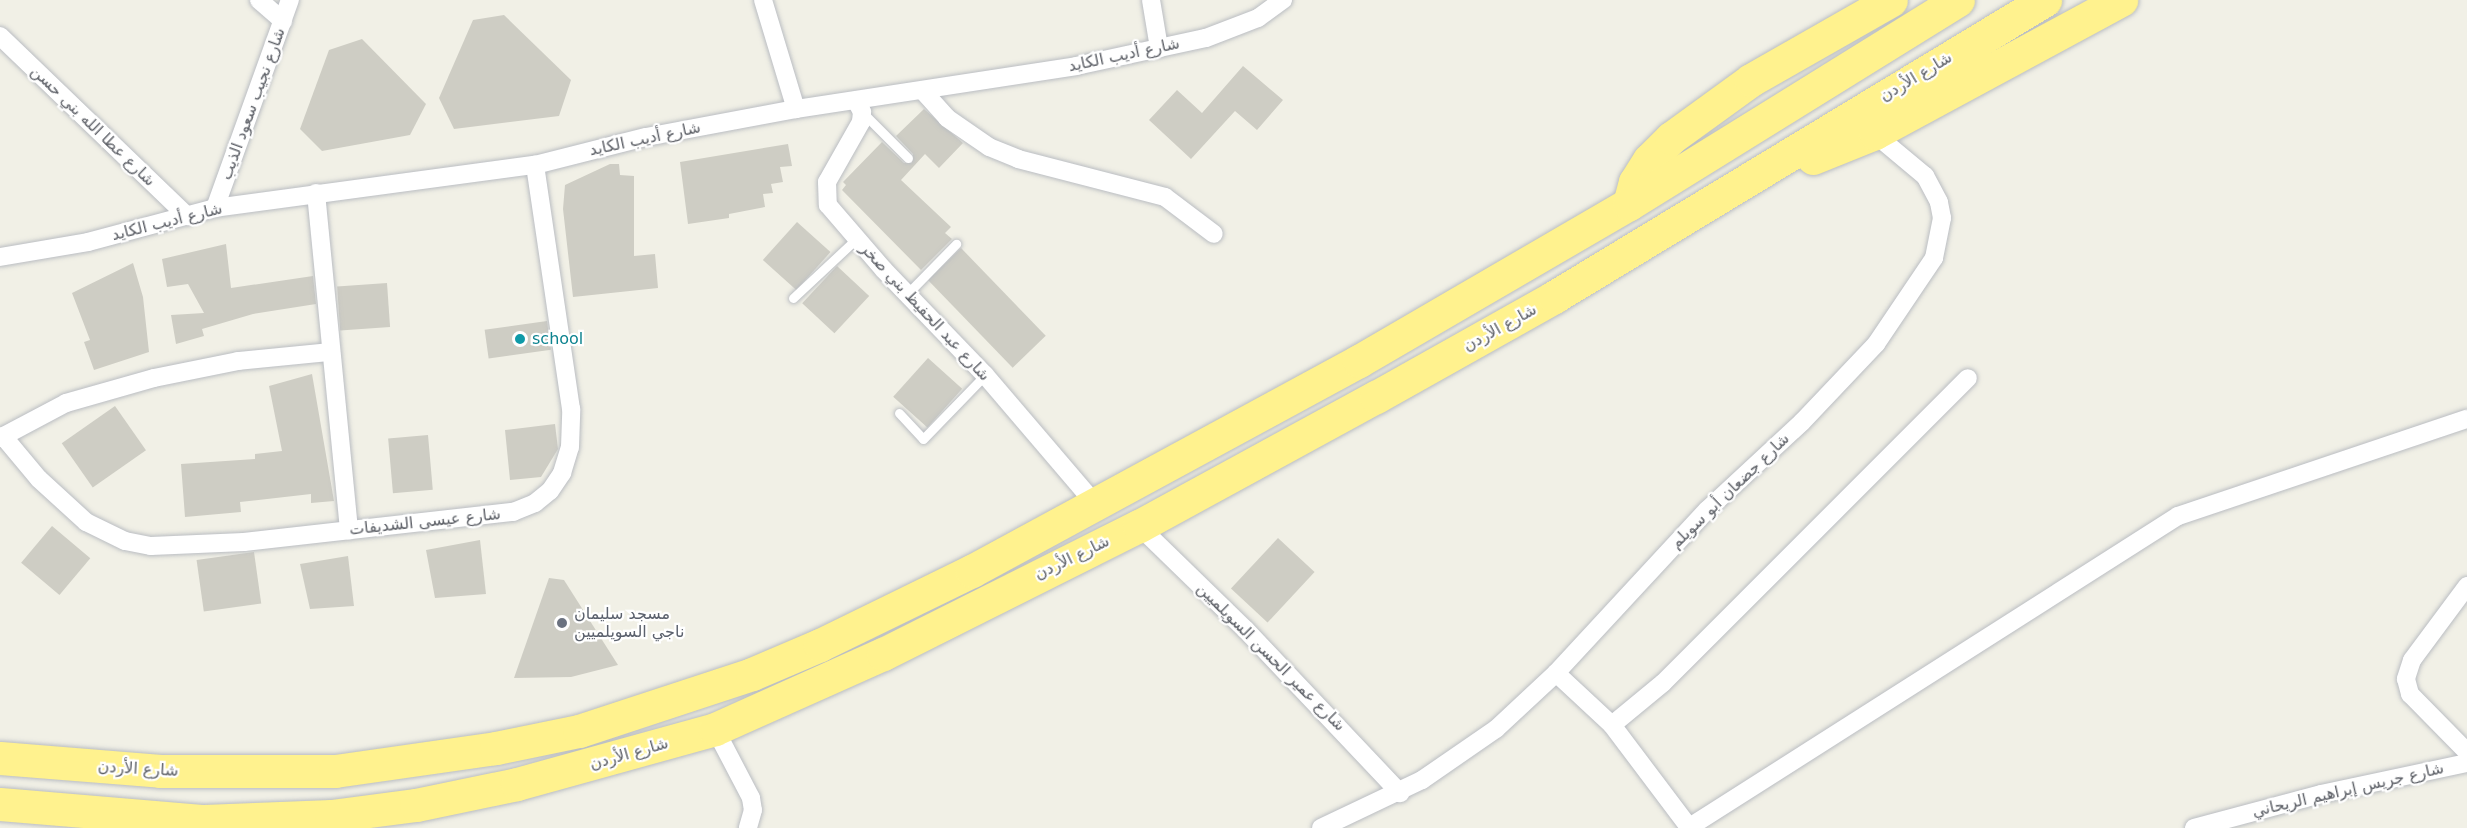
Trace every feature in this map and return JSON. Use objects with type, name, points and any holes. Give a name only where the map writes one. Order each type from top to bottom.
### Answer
[{"type":"highway","points":[[1629,204],[1635,182],[1649,160],[1671,138],[1751,80],[1891,0]]},
{"type":"highway","name":"شارع الأردن","points":[[0,758],[160,771],[335,771],[496,748],[579,731],[682,699],[820,645],[1097,506],[1241,422],[1440,315],[1629,204],[1958,0]]},
{"type":"highway","name":"شارع الأردن","points":[[0,804],[112,816],[236,824],[330,822],[517,784],[715,729],[883,654],[1138,526],[1534,308],[1692,213],[1862,125],[2046,0]]},
{"type":"highway","points":[[1862,125],[2121,0]]},
{"type":"street","points":[[259,0],[282,21]]},
{"type":"street","name":"شارع نجيب سعود الذيب","points":[[215,208],[290,0]]},
{"type":"street","points":[[763,0],[796,109]]},
{"type":"street","points":[[1151,0],[1159,48]]},
{"type":"street","name":"شارع أديب الكايد","points":[[0,257],[88,242],[215,208],[535,165],[646,137],[796,109],[859,106],[923,91],[1159,48],[1233,29],[1283,0]]},
{"type":"street","name":"شارع عطا الله بني حسن","points":[[0,36],[187,216]]},
{"type":"street","points":[[923,91],[947,118],[989,147],[1041,166],[1165,196],[1214,234]]},
{"type":"street","name":"شارع عبد الحفيظ بني صخر","points":[[859,106],[856,134],[836,162],[826,195],[828,206],[856,239],[985,375],[1097,506]]},
{"type":"street","name":"شارع جضعان أبو سويلم","points":[[1321,828],[1400,793],[1455,760],[1496,729],[1556,673],[1707,510],[1802,422],[1876,344],[1920,284],[1940,238],[1939,202],[1925,176],[1862,125]]},
{"type":"street","name":"شارع عيسى الشديفات","points":[[1,437],[60,501],[86,522],[125,541],[174,546],[513,512],[550,491],[562,473],[570,447],[571,409],[535,165]]},
{"type":"street","points":[[316,193],[349,530]]},
{"type":"street","points":[[1,437],[66,403],[154,378],[238,361],[330,352]]},
{"type":"street","points":[[1612,725],[1663,683],[1968,378]]},
{"type":"street","points":[[1556,673],[1612,725],[1689,827],[2178,516],[2467,420]]},
{"type":"street","name":"شارع عمير الحسن السويلميين","points":[[1138,526],[1245,629],[1400,793]]},
{"type":"street","points":[[2467,586],[2412,660],[2406,679],[2410,694],[2467,752]]},
{"type":"street","points":[[715,729],[751,798],[753,810],[748,828]]},
{"type":"street","name":"شارع جريس إبراهيم الريحاني","points":[[2194,828],[2321,794],[2467,763]]},
{"type":"lane","points":[[859,106],[908,158]]},
{"type":"lane","points":[[793,298],[856,239]]},
{"type":"lane","points":[[908,293],[956,244]]},
{"type":"lane","points":[[899,413],[923,439],[985,375]]},
{"type":"building","points":[[504,15],[571,80],[559,116],[454,129],[439,98],[473,20]]},
{"type":"building","points":[[362,39],[426,104],[410,135],[322,151],[300,129],[329,50]]},
{"type":"building","points":[[1243,66],[1283,100],[1257,130],[1235,111],[1191,159],[1149,120],[1177,90],[1202,113]]},
{"type":"building","points":[[924,109],[963,143],[939,168],[925,154],[901,180],[951,227],[945,233],[952,239],[921,270],[842,190],[846,185],[843,182],[882,142],[904,163],[912,163],[913,154],[896,136]]},
{"type":"building","points":[[788,144],[792,166],[780,167],[783,182],[771,184],[773,193],[763,194],[765,207],[729,214],[729,218],[688,224],[680,162]]},
{"type":"building","points":[[610,164],[619,164],[620,175],[634,176],[634,256],[655,254],[658,288],[573,297],[563,209],[565,185]]},
{"type":"building","points":[[797,222],[830,252],[796,290],[763,260]]},
{"type":"building","points":[[226,244],[231,288],[313,276],[316,304],[253,314],[202,329],[204,336],[176,344],[171,315],[204,313],[188,284],[167,287],[162,259]]},
{"type":"building","points":[[961,248],[1046,336],[1013,368],[928,280]]},
{"type":"building","points":[[133,263],[143,297],[149,352],[94,370],[84,342],[90,340],[72,293]]},
{"type":"building","points":[[837,266],[869,296],[834,333],[802,303]]},
{"type":"building","points":[[387,283],[390,327],[340,330],[337,286]]},
{"type":"building","name":"school","points":[[547,321],[551,350],[489,358],[485,330]]},
{"type":"building","points":[[928,358],[962,389],[927,427],[893,397]]},
{"type":"building","points":[[312,374],[334,501],[311,503],[311,494],[240,502],[241,512],[185,517],[181,464],[255,459],[255,454],[282,451],[269,386]]},
{"type":"building","points":[[115,406],[146,450],[93,488],[62,443]]},
{"type":"building","points":[[555,424],[558,449],[541,477],[510,480],[505,430]]},
{"type":"building","points":[[428,435],[433,490],[393,493],[388,438]]},
{"type":"building","points":[[52,526],[90,558],[59,595],[21,563]]},
{"type":"building","points":[[1278,538],[1315,572],[1268,623],[1231,588]]},
{"type":"building","points":[[480,540],[486,594],[435,598],[426,550]]},
{"type":"building","points":[[254,552],[261,603],[204,612],[197,560]]},
{"type":"building","points":[[348,556],[354,606],[310,609],[300,564]]},
{"type":"building","name":"مسجد سليمان ناجي السويلميين","points":[[549,578],[564,580],[618,665],[571,677],[514,678]]},
{"type":"place","name":"school","points":[[520,339]]},
{"type":"place","name":"مسجد سليمان ناجي السويلميين","points":[[562,623]]}]
